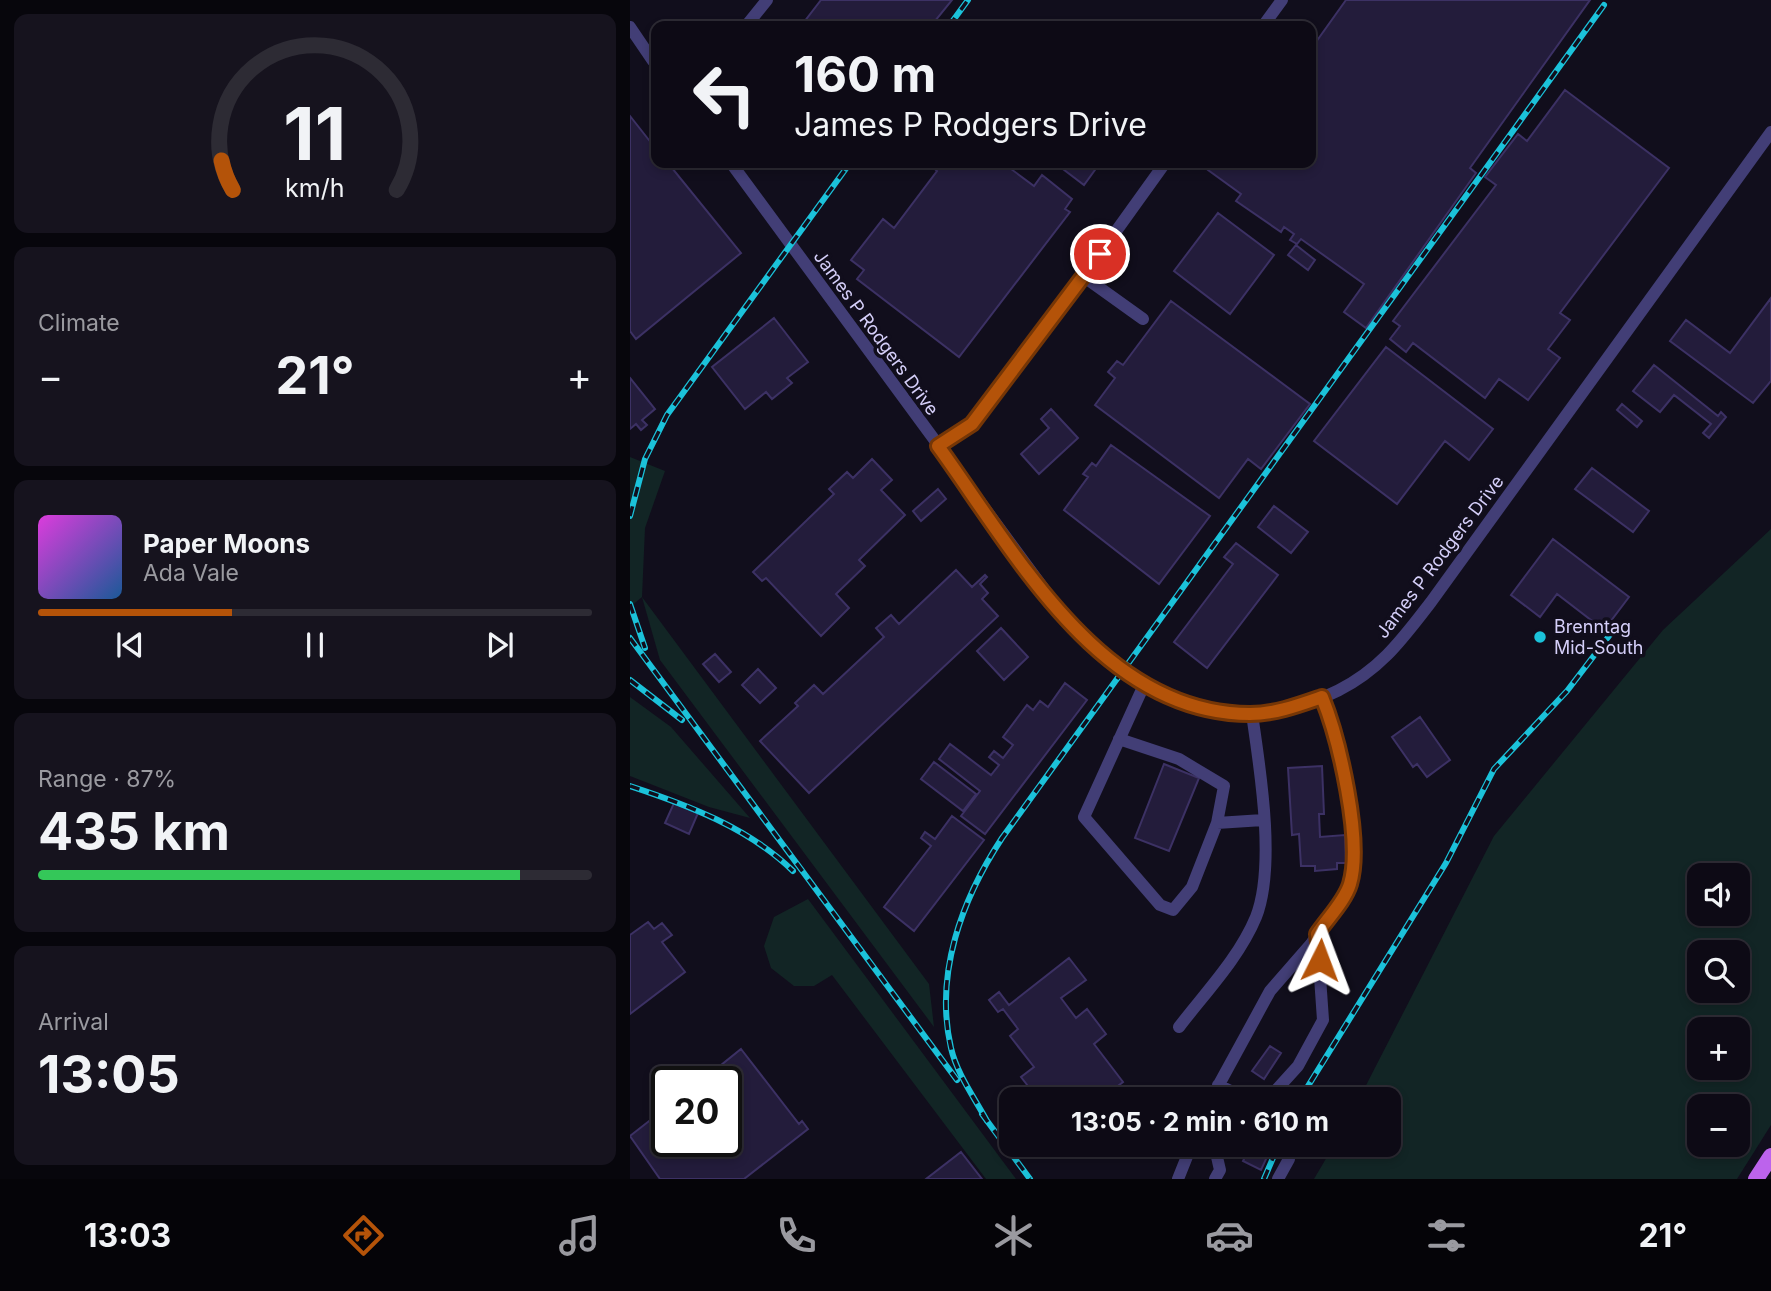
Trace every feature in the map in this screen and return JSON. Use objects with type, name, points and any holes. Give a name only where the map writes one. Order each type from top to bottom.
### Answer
[{"type":"street","points":[[750,21],[767,0]]},
{"type":"street","points":[[1267,21],[1282,0]]},
{"type":"street","points":[[630,27],[651,56]]},
{"type":"street","points":[[630,43],[651,59]]},
{"type":"street","name":"James P Rodgers Drive","points":[[735,168],[1072,627],[1123,672],[1159,695],[1190,705],[1252,714],[1292,708],[1322,697],[1356,680],[1387,656],[1431,603],[1771,132]]},
{"type":"street","points":[[938,446],[972,424],[1161,168]]},
{"type":"street","points":[[1083,276],[1143,318]]},
{"type":"street","points":[[1119,739],[1179,759],[1224,786],[1217,824],[1192,887],[1173,910],[1160,905],[1084,817],[1119,739],[1144,685]]},
{"type":"street","points":[[1222,1087],[1218,1085],[1270,991],[1317,934],[1350,885],[1355,853],[1346,784],[1332,719],[1322,697]]},
{"type":"street","points":[[1179,1027],[1232,958],[1256,915],[1263,890],[1261,773],[1252,714]]},
{"type":"street","points":[[1217,824],[1263,820]]},
{"type":"street","points":[[1279,1087],[1298,1066],[1323,1020],[1323,987],[1317,934]]},
{"type":"street","points":[[1178,1179],[1187,1157]]},
{"type":"street","points":[[1215,1179],[1220,1170],[1217,1157]]},
{"type":"street","points":[[1278,1179],[1289,1157]]},
{"type":"green space","points":[[630,457],[665,471],[645,528],[642,597],[630,607]]},
{"type":"green space","points":[[1771,529],[1771,1125],[1737,1179],[1314,1179],[1327,1157],[1401,1157],[1401,1087],[1365,1087],[1494,836],[1663,630]]},
{"type":"green space","points":[[642,597],[929,984],[934,1027],[660,660]]},
{"type":"green space","points":[[630,697],[671,727],[750,818],[709,807],[630,776]]},
{"type":"green space","points":[[808,899],[1016,1179],[986,1179],[832,975],[814,986],[794,986],[771,968],[764,946],[774,917]]},
{"type":"building","points":[[821,0],[952,0],[935,21],[805,21]]},
{"type":"building","points":[[1346,0],[1590,0],[1470,168],[1476,173],[1366,328],[1344,312],[1364,284],[1301,239],[1297,244],[1290,240],[1294,234],[1284,227],[1281,232],[1236,201],[1241,194],[1208,170],[1316,168],[1316,42]]},
{"type":"building","points":[[1565,90],[1669,168],[1560,313],[1570,320],[1548,349],[1560,358],[1528,400],[1499,379],[1485,398],[1413,343],[1406,352],[1390,339],[1400,326],[1393,321],[1496,185],[1485,177],[1518,134],[1527,141]]},
{"type":"building","points":[[630,116],[651,143],[651,168],[672,168],[741,253],[636,339],[630,331]]},
{"type":"building","points":[[1010,168],[1034,186],[1042,175],[1072,199],[1065,209],[1070,212],[959,357],[857,279],[864,270],[851,260],[883,219],[894,228],[937,171],[935,169]]},
{"type":"building","points":[[1062,168],[1096,168],[1084,185]]},
{"type":"building","points":[[1218,213],[1274,255],[1230,314],[1174,271]]},
{"type":"building","points":[[1296,245],[1315,260],[1308,270],[1288,255]]},
{"type":"building","points":[[1771,298],[1771,381],[1753,403],[1670,341],[1686,320],[1730,353]]},
{"type":"building","points":[[1171,301],[1310,404],[1261,469],[1248,459],[1219,498],[1095,405],[1115,378],[1108,372],[1117,361],[1123,365]]},
{"type":"building","points":[[774,318],[808,362],[787,378],[792,383],[772,399],[766,392],[745,409],[712,367]]},
{"type":"building","points":[[1386,347],[1493,429],[1469,460],[1445,441],[1397,504],[1314,441]]},
{"type":"building","points":[[1654,365],[1718,416],[1721,412],[1726,417],[1709,438],[1703,433],[1711,424],[1674,395],[1660,412],[1633,391]]},
{"type":"building","points":[[630,378],[655,409],[642,420],[647,425],[641,430],[636,424],[630,429]]},
{"type":"building","points":[[1622,404],[1642,421],[1637,427],[1617,410]]},
{"type":"building","points":[[1051,409],[1078,438],[1039,474],[1021,454],[1049,428],[1041,419]]},
{"type":"building","points":[[1111,445],[1210,516],[1159,584],[1064,510],[1088,477],[1083,474],[1092,463],[1096,466]]},
{"type":"building","points":[[872,459],[892,480],[881,490],[905,515],[859,560],[865,566],[836,594],[849,608],[821,636],[766,578],[762,581],[753,572],[834,494],[829,489],[847,472],[853,478]]},
{"type":"building","points":[[1592,468],[1649,511],[1633,532],[1575,489]]},
{"type":"building","points":[[938,489],[946,499],[921,521],[913,511]]},
{"type":"building","points":[[1274,506],[1308,532],[1291,553],[1258,527]]},
{"type":"building","points":[[1553,539],[1629,597],[1604,630],[1557,594],[1540,617],[1511,595]]},
{"type":"building","points":[[1236,543],[1278,575],[1207,668],[1174,642],[1233,564],[1224,557]]},
{"type":"building","points":[[956,570],[972,587],[985,575],[987,577],[980,584],[988,593],[982,599],[998,616],[809,793],[760,741],[798,706],[795,703],[814,685],[823,694],[884,637],[876,628],[891,615],[899,624]]},
{"type":"building","points":[[1001,628],[1028,657],[1004,680],[977,651]]},
{"type":"building","points":[[715,654],[731,672],[719,682],[703,664]]},
{"type":"building","points":[[758,669],[776,688],[760,703],[742,685]]},
{"type":"building","points":[[1065,683],[1087,700],[985,834],[961,816],[980,791],[939,759],[950,744],[991,775],[999,765],[989,757],[994,751],[1003,758],[1013,745],[1003,737],[1027,705],[1033,710],[1040,701],[1048,707]]},
{"type":"building","points":[[1420,717],[1450,760],[1427,777],[1417,764],[1413,767],[1392,737]]},
{"type":"building","points":[[934,762],[976,794],[963,811],[921,779]]},
{"type":"building","points":[[1164,764],[1199,778],[1169,851],[1135,838]]},
{"type":"building","points":[[1322,766],[1324,814],[1319,814],[1320,837],[1345,835],[1346,863],[1337,863],[1337,869],[1315,871],[1315,866],[1301,866],[1299,834],[1292,835],[1288,768]]},
{"type":"building","points":[[674,803],[698,813],[689,834],[665,823]]},
{"type":"building","points":[[952,816],[984,840],[914,931],[884,907],[931,846],[921,838],[925,832],[935,839]]},
{"type":"building","points":[[648,922],[654,929],[662,923],[672,935],[662,942],[685,972],[630,1014],[630,935]]},
{"type":"building","points":[[1069,958],[1086,980],[1061,998],[1076,1018],[1087,1009],[1106,1034],[1094,1044],[1123,1082],[1117,1087],[1029,1087],[1021,1077],[1034,1067],[1010,1036],[1018,1029],[1003,1009],[998,1012],[989,1000],[999,992],[1009,1005]]},
{"type":"building","points":[[1270,1046],[1281,1053],[1264,1079],[1252,1071]]},
{"type":"building","points":[[741,1049],[799,1124],[802,1121],[808,1129],[744,1179],[660,1179],[630,1136],[651,1120],[651,1157],[742,1157],[742,1066],[720,1066]]},
{"type":"building","points":[[961,1152],[982,1179],[926,1179]]},
{"type":"building","points":[[1245,1157],[1267,1157],[1261,1170],[1243,1161]]},
{"type":"railway","points":[[953,21],[968,0]]},
{"type":"railway","points":[[987,1121],[954,1058],[947,1020],[946,993],[955,938],[975,886],[988,862],[1002,838],[1604,5]]},
{"type":"railway","points":[[630,516],[645,459],[667,415],[846,168]]},
{"type":"railway","points":[[630,604],[645,648]]},
{"type":"railway","points":[[1307,1087],[1446,863],[1494,769],[1567,691],[1612,632]]},
{"type":"railway","points":[[630,638],[957,1080]]},
{"type":"railway","points":[[630,680],[682,720]]},
{"type":"railway","points":[[630,786],[674,801],[737,830],[757,842],[793,871]]},
{"type":"railway","points":[[982,1114],[1030,1179]]},
{"type":"railway","points":[[1264,1179],[1273,1157]]},
{"type":"place","name":"Brenntag Mid-South","points":[[1540,637]]},
{"type":"route","points":[[1100,254],[972,424],[938,446],[1072,627],[1123,672],[1159,695],[1221,712],[1252,714],[1292,708],[1322,697],[1332,719],[1346,784],[1355,853],[1350,885],[1317,934],[1320,960]]}]
